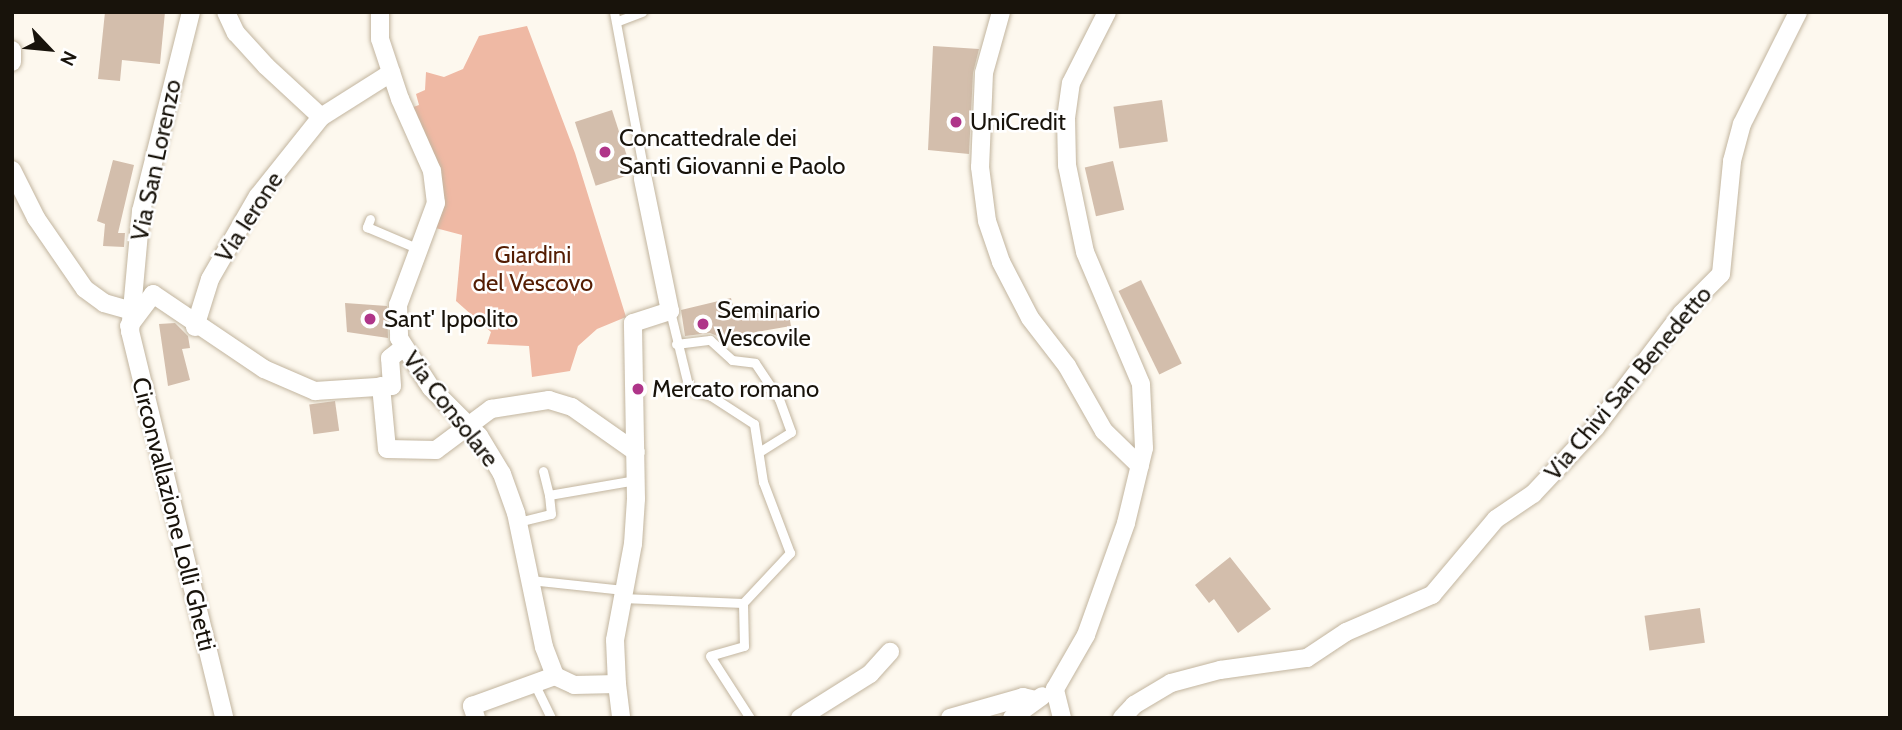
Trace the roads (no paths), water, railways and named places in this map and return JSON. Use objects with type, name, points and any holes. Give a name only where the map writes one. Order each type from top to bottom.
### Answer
[{"type":"street","name":"Via San Lorenzo","points":[[129,318],[141,211],[191,12]]},
{"type":"street","points":[[226,12],[236,33],[266,66],[321,117]]},
{"type":"street","name":"Via Consolare","points":[[380,12],[380,39],[435,186],[436,203],[398,304],[396,324],[403,348],[464,425],[479,436],[502,474],[518,522],[544,647],[555,676]]},
{"type":"street","points":[[1001,12],[984,73],[980,167],[987,222],[1001,262],[1030,318],[1066,366],[1104,431],[1140,466]]},
{"type":"street","points":[[1012,718],[1055,690],[1086,635],[1126,523],[1144,448],[1141,384],[1085,252],[1067,165],[1066,118],[1072,83],[1107,12]]},
{"type":"street","name":"Via Chivi San Benedetto","points":[[1122,718],[1134,705],[1171,683],[1220,670],[1307,658],[1346,632],[1432,595],[1496,519],[1534,494],[1595,428],[1682,313],[1721,274],[1732,162],[1742,124],[1798,12]]},
{"type":"street","points":[[12,50],[12,62]]},
{"type":"street","name":"Via Ierone","points":[[195,327],[210,279],[242,221],[321,117],[391,73]]},
{"type":"street","points":[[12,170],[36,218],[85,289],[129,318],[153,294],[168,301],[195,327],[264,369],[315,391],[392,386],[390,358],[403,348]]},
{"type":"street","points":[[621,718],[615,640],[633,544],[636,452],[633,323],[670,311],[665,267],[643,173]]},
{"type":"street","name":"Circonvallazione Lolli Ghetti","points":[[129,318],[224,718]]},
{"type":"street","points":[[381,386],[387,449],[436,450],[464,425],[491,408],[560,401],[636,452]]},
{"type":"street","points":[[800,718],[870,674],[890,652]]},
{"type":"street","points":[[476,718],[472,706],[555,676],[574,685],[617,684]]},
{"type":"street","points":[[1055,690],[1062,718]]},
{"type":"street","points":[[950,718],[1023,697],[1036,700]]},
{"type":"lane","points":[[642,12],[616,17],[643,173]]},
{"type":"lane","points":[[370,219],[367,227],[419,249]]},
{"type":"lane","points":[[670,311],[676,344],[690,390],[711,396],[754,424],[763,482],[790,553],[743,603],[744,646],[710,656],[750,718]]},
{"type":"lane","points":[[676,344],[710,340],[732,360],[755,363],[779,399],[791,432],[759,452]]},
{"type":"lane","points":[[518,522],[551,514],[542,471]]},
{"type":"lane","points":[[549,495],[636,480]]},
{"type":"lane","points":[[530,580],[622,594],[743,603]]},
{"type":"lane","points":[[534,683],[551,718]]},
{"type":"place","name":"UniCredit","points":[[956,122]]},
{"type":"place","name":"Concattedrale dei Santi Giovanni e Paolo","points":[[605,152]]},
{"type":"place","name":"Sant' Ippolito","points":[[370,319]]},
{"type":"place","name":"Seminario Vescovile","points":[[703,324]]},
{"type":"place","name":"Mercato romano","points":[[638,389]]},
{"type":"park label","name":"Giardini del Vescovo","points":[[533,269]]}]
